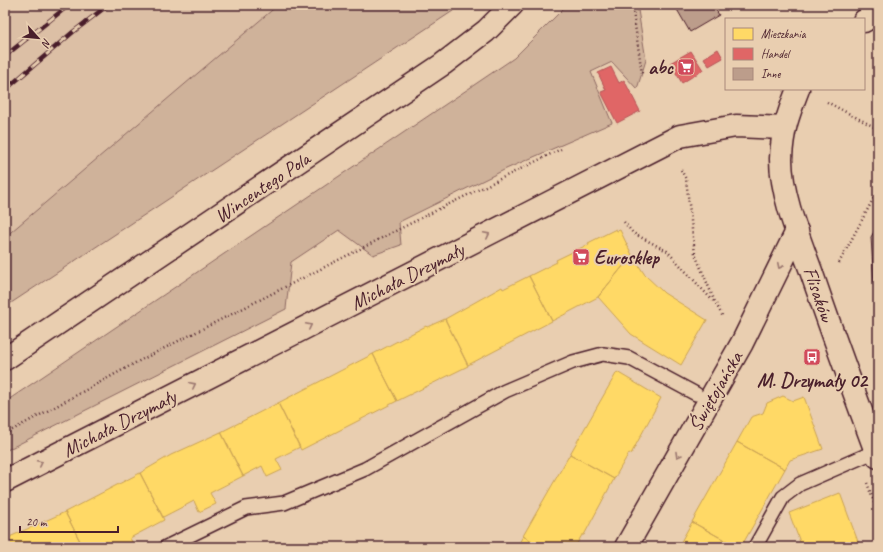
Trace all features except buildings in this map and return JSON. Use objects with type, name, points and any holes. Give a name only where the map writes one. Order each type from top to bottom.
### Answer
[{"type":"street","name":"Wincentego Pola","points":[[5,359],[443,64],[486,31],[512,5]]},
{"type":"street","points":[[865,20],[878,11]]},
{"type":"street","points":[[784,128],[798,90]]},
{"type":"street","name":"Michała Drzymały","points":[[5,481],[680,136],[736,126],[784,128]]},
{"type":"street","name":"Flisaków","points":[[784,128],[781,161],[797,231],[847,375],[877,454]]},
{"type":"street","name":"Świętojańska","points":[[626,547],[742,343],[797,231]]},
{"type":"lane","points":[[166,547],[246,508],[284,503],[365,469],[505,391],[573,362],[603,354],[629,358],[696,394]]},
{"type":"lane","points":[[755,547],[783,497],[800,484],[877,454]]},
{"type":"path","points":[[634,5],[633,11],[642,74]]},
{"type":"path","points":[[827,102],[878,129]]},
{"type":"path","points":[[5,434],[140,360],[561,149]]},
{"type":"path","points":[[681,170],[686,179],[695,254],[715,302],[725,320]]},
{"type":"path","points":[[839,263],[878,190]]},
{"type":"path","points":[[624,222],[633,233],[667,251],[715,302]]},
{"type":"shaded area","points":[[8,5],[452,5],[5,302],[5,8]]},
{"type":"shaded area","points":[[278,5],[462,5],[5,307],[5,237]]},
{"type":"shaded area","points":[[567,5],[643,5],[638,10],[646,60],[637,89],[612,62],[591,72],[612,123],[506,169],[399,222],[401,245],[373,255],[339,230],[291,262],[286,309],[5,451],[5,402],[514,58]]},
{"type":"railway","points":[[5,56],[69,5]]},
{"type":"railway","points":[[5,90],[73,32],[108,5]]},
{"type":"place","name":"abc","points":[[686,67]]},
{"type":"place","name":"Eurosklep","points":[[581,257]]},
{"type":"place","name":"M. Drzymały 02","points":[[812,357]]}]
